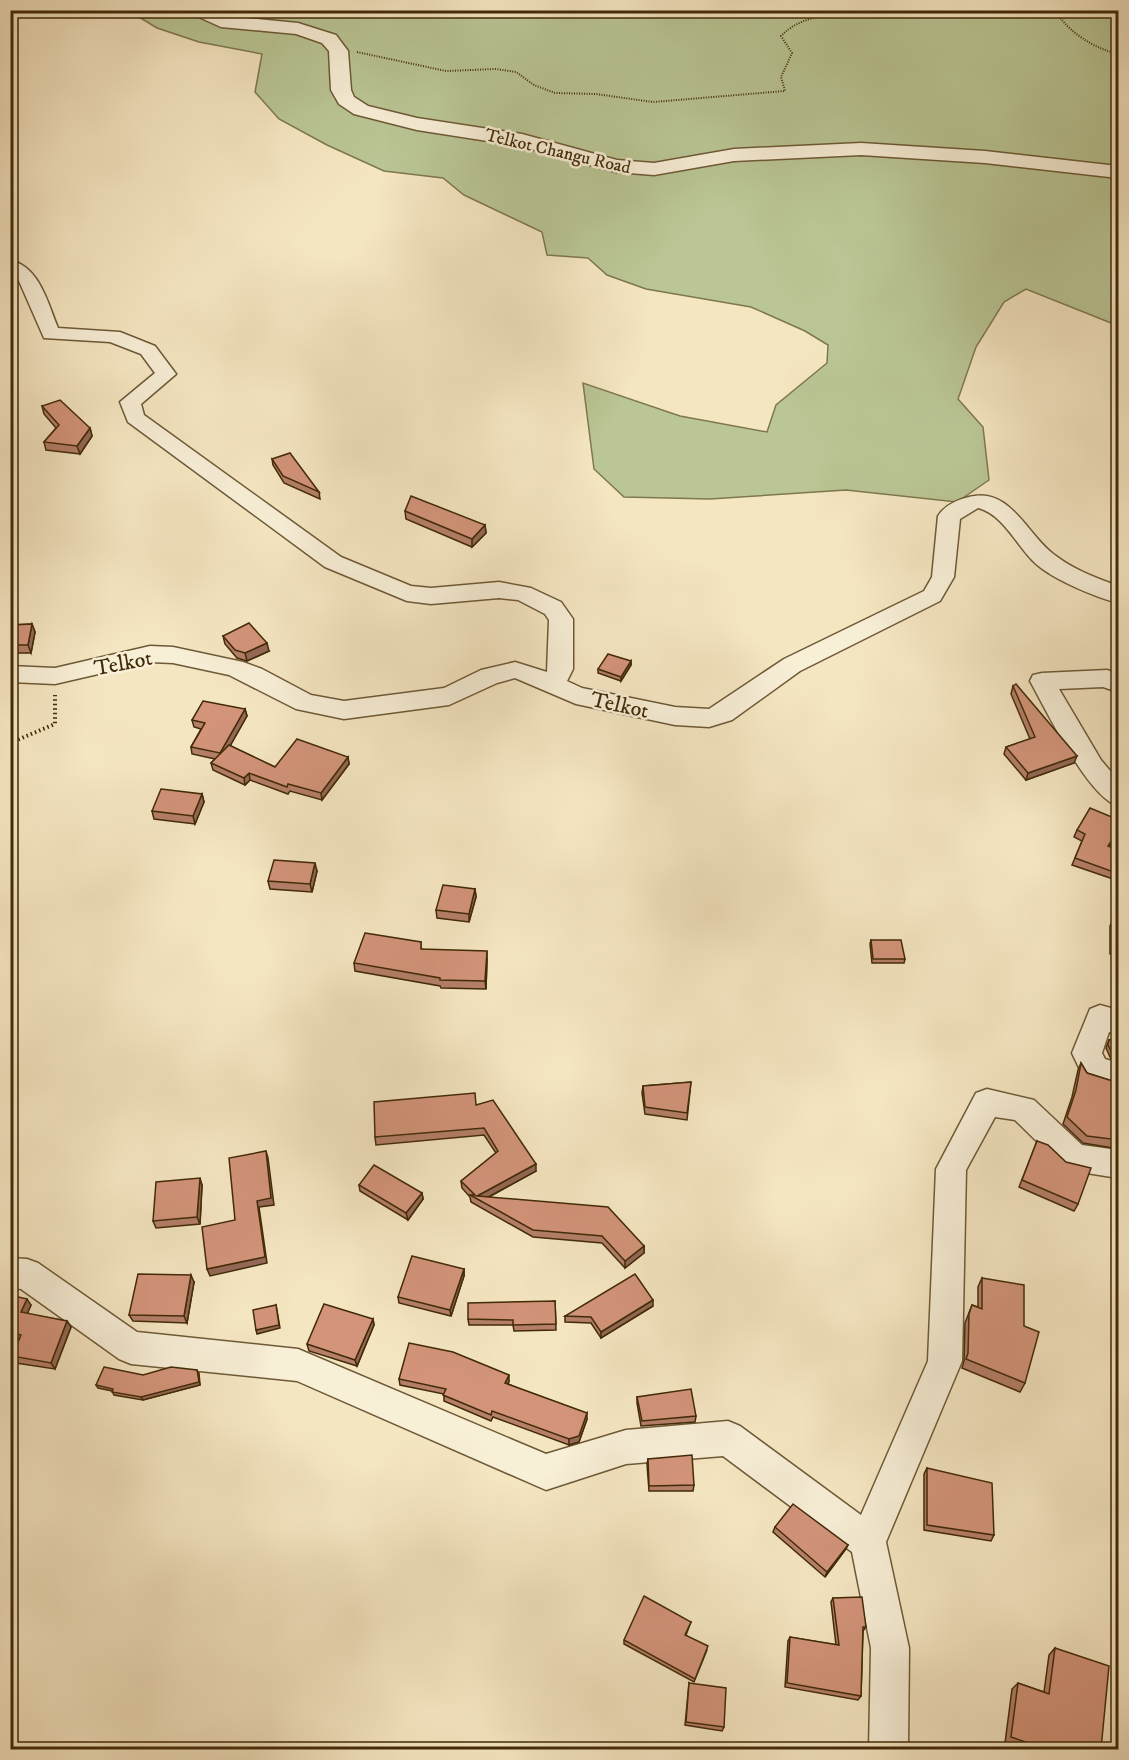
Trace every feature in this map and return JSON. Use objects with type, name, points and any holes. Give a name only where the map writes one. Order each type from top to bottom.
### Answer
[{"type":"street","points":[[198,10],[221,21],[242,25],[298,29],[329,39],[336,46]]},
{"type":"street","name":"Telkot Changu Road","points":[[336,46],[341,73],[340,90],[346,100],[361,110],[417,124],[522,140],[616,166],[654,169],[734,155],[870,149],[985,157],[1119,172]]},
{"type":"street","points":[[10,265],[27,278],[51,334],[113,336],[148,350],[166,374],[130,402],[135,418],[333,562],[407,593],[431,596],[499,590],[523,593],[553,608],[561,619],[561,669],[552,685]]},
{"type":"street","name":"Telkot","points":[[10,674],[55,676],[150,654],[173,655],[234,668],[253,675],[305,703],[344,711],[449,696],[502,671],[515,670],[529,673],[576,695],[675,716],[709,718],[723,714],[792,665],[932,596],[944,577],[949,516],[960,506],[974,501],[989,504],[1004,512],[1043,559],[1119,595]]},
{"type":"street","points":[[1119,684],[1107,678],[1042,681],[1092,767],[1119,796]]},
{"type":"street","points":[[1119,1022],[1100,1017],[1087,1053],[1094,1069],[1119,1076]]},
{"type":"street","points":[[888,1749],[890,1648],[868,1542],[945,1361],[951,1169],[987,1102],[1023,1109],[1074,1157],[1119,1164]]},
{"type":"street","points":[[10,1273],[27,1274],[131,1348],[298,1365],[546,1472],[626,1447],[728,1438],[868,1542]]},
{"type":"path","points":[[336,46],[446,71],[496,69],[516,72],[534,85],[555,93],[596,94],[653,102],[785,91],[781,77],[792,53],[782,36],[788,27],[812,18],[877,10]]},
{"type":"path","points":[[1055,10],[1073,32],[1110,53],[1119,54]]},
{"type":"path","points":[[10,742],[55,724],[55,676]]},
{"type":"green space","points":[[129,11],[1118,11],[1118,323],[1111,323],[1026,289],[1004,302],[976,347],[958,399],[983,427],[989,480],[957,502],[846,490],[710,499],[624,497],[594,469],[583,383],[680,416],[767,432],[776,405],[827,363],[828,345],[805,331],[751,307],[646,289],[607,275],[588,258],[547,255],[542,232],[464,195],[443,178],[384,171],[327,145],[279,119],[255,92],[262,54],[199,42],[157,28]]},
{"type":"building","points":[[60,400],[90,428],[77,446],[44,442],[59,425],[42,406]]},
{"type":"building","points":[[290,453],[319,492],[283,476],[272,459]]},
{"type":"building","points":[[411,496],[485,525],[472,539],[405,511]]},
{"type":"building","points":[[249,623],[267,643],[245,653],[235,650],[223,636]]},
{"type":"building","points":[[32,624],[28,645],[10,645],[10,625]]},
{"type":"building","points":[[608,654],[631,661],[621,677],[598,669]]},
{"type":"building","points":[[1016,684],[1077,756],[1028,773],[1006,747],[1035,737],[1013,686]]},
{"type":"building","points":[[203,701],[245,709],[220,753],[191,747],[205,723],[192,720]]},
{"type":"building","points":[[297,739],[348,757],[321,793],[288,784],[287,787],[249,773],[244,778],[211,763],[229,745],[275,767]]},
{"type":"building","points":[[161,789],[202,794],[193,816],[152,811]]},
{"type":"building","points":[[1090,808],[1119,820],[1119,829],[1108,846],[1119,850],[1119,874],[1075,858],[1085,834],[1077,830]]},
{"type":"building","points":[[274,860],[315,863],[310,884],[268,881]]},
{"type":"building","points":[[443,885],[475,889],[469,914],[436,910]]},
{"type":"building","points":[[1114,918],[1119,919],[1119,947],[1114,947]]},
{"type":"building","points":[[365,933],[421,942],[421,949],[487,951],[485,981],[440,980],[440,978],[354,963]]},
{"type":"building","points":[[871,940],[901,940],[905,959],[873,959]]},
{"type":"building","points":[[1119,1038],[1119,1057],[1113,1055],[1108,1045],[1109,1040]]},
{"type":"building","points":[[1081,1063],[1087,1073],[1119,1083],[1119,1140],[1087,1136],[1067,1117],[1076,1090]]},
{"type":"building","points":[[691,1082],[687,1113],[645,1107],[643,1086]]},
{"type":"building","points":[[475,1093],[476,1105],[493,1100],[536,1164],[477,1196],[608,1207],[644,1246],[625,1261],[602,1236],[533,1230],[470,1195],[475,1195],[461,1181],[498,1151],[484,1128],[375,1137],[374,1102]]},
{"type":"building","points":[[1037,1141],[1048,1145],[1066,1162],[1091,1168],[1078,1204],[1022,1180]]},
{"type":"building","points":[[266,1151],[271,1198],[257,1201],[265,1257],[207,1269],[202,1227],[235,1220],[229,1158]]},
{"type":"building","points":[[374,1165],[422,1193],[406,1213],[359,1185]]},
{"type":"building","points":[[200,1178],[197,1217],[153,1221],[156,1182]]},
{"type":"building","points":[[412,1256],[464,1269],[450,1310],[398,1297]]},
{"type":"building","points":[[138,1274],[191,1275],[184,1316],[129,1315]]},
{"type":"building","points":[[635,1274],[653,1300],[601,1332],[591,1317],[565,1316]]},
{"type":"building","points":[[982,1278],[1024,1285],[1024,1326],[1039,1332],[1025,1383],[966,1359],[969,1314],[972,1305],[982,1309]]},
{"type":"building","points":[[10,1295],[27,1299],[21,1312],[67,1321],[51,1363],[12,1356],[21,1335],[10,1332]]},
{"type":"building","points":[[555,1301],[556,1324],[513,1325],[513,1320],[468,1319],[468,1303]]},
{"type":"building","points":[[324,1304],[373,1319],[355,1360],[307,1344]]},
{"type":"building","points":[[276,1305],[279,1325],[256,1330],[253,1310]]},
{"type":"building","points":[[409,1343],[453,1352],[509,1375],[505,1383],[587,1413],[579,1436],[569,1439],[492,1411],[491,1415],[443,1395],[446,1389],[399,1379]]},
{"type":"building","points":[[104,1367],[143,1375],[171,1367],[197,1370],[199,1382],[141,1397],[112,1392],[113,1389],[96,1385]]},
{"type":"building","points":[[691,1389],[696,1416],[642,1421],[637,1397]]},
{"type":"building","points":[[692,1455],[694,1485],[649,1486],[648,1459]]},
{"type":"building","points":[[927,1468],[992,1483],[994,1535],[927,1525]]},
{"type":"building","points":[[793,1504],[848,1545],[827,1572],[775,1527]]},
{"type":"building","points":[[644,1596],[691,1622],[685,1635],[708,1646],[695,1679],[624,1640]]},
{"type":"building","points":[[862,1597],[866,1627],[863,1627],[861,1696],[787,1683],[790,1637],[839,1645],[833,1598]]},
{"type":"building","points":[[1055,1648],[1109,1666],[1101,1749],[1046,1749],[1011,1737],[1018,1683],[1049,1694]]},
{"type":"building","points":[[689,1683],[726,1688],[724,1727],[686,1722]]}]
